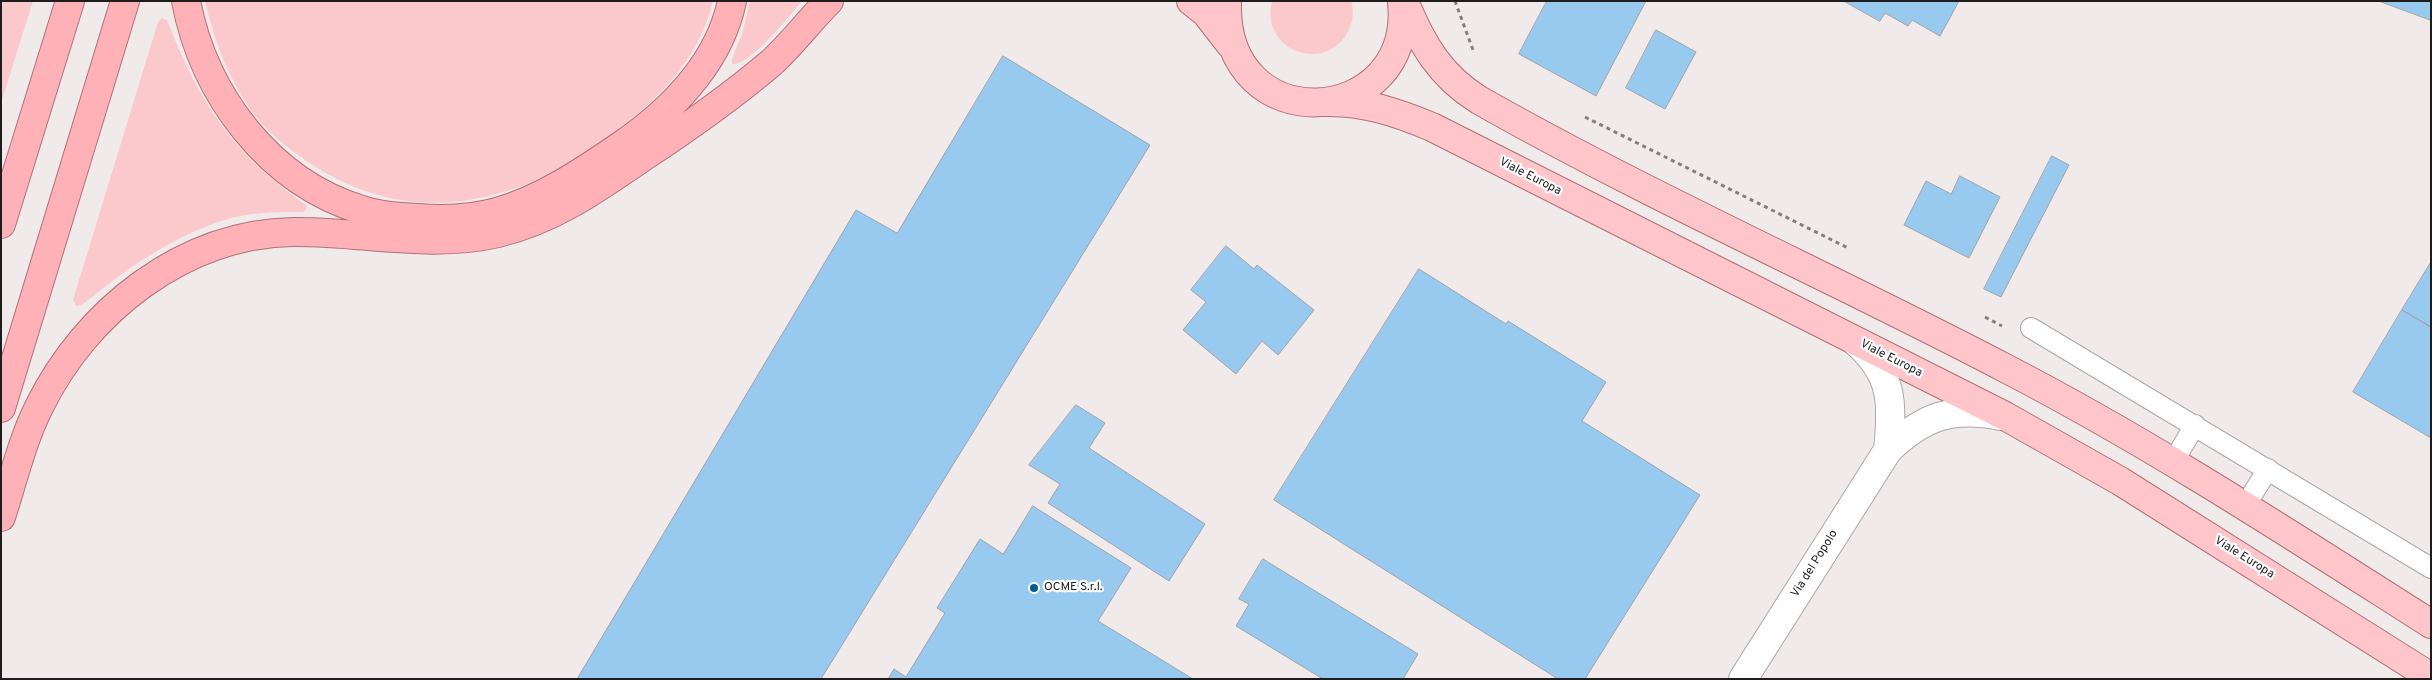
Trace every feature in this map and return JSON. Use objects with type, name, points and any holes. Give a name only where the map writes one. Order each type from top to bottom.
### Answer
[{"type":"highway","points":[[1,224],[70,1]]},
{"type":"highway","points":[[1,408],[125,1]]},
{"type":"highway","points":[[186,1],[205,63],[220,93],[247,133],[275,160],[310,186],[342,203],[373,213],[429,219],[478,216],[530,200],[575,177],[635,136],[671,105],[699,72],[716,45],[732,1]]},
{"type":"highway","points":[[1,517],[32,422],[56,376],[73,351],[100,320],[149,280],[205,250],[260,235],[301,232],[403,239],[453,238],[498,233],[530,223],[592,192],[695,122],[772,61],[829,1]]},
{"type":"main road","points":[[1191,1],[1218,26],[1238,58]]},
{"type":"main road","points":[[1227,1],[1228,31],[1238,58]]},
{"type":"main road","points":[[1324,102],[1339,100],[1359,91],[1377,77],[1387,66],[1400,40],[1403,25],[1403,1]]},
{"type":"main road","points":[[1403,1],[1425,46],[1442,70],[1458,86],[1479,100],[1617,173],[2006,368],[2173,462],[2431,624]]},
{"type":"main road","name":"Viale Europa","points":[[1238,58],[1256,81],[1281,97],[1302,102],[1358,103],[1376,107],[1432,127],[2005,416],[2120,481],[2431,677]]},
{"type":"street","name":"Via del Popolo","points":[[1856,342],[1873,356],[1882,371],[1890,399],[1891,425],[1888,450]]},
{"type":"street","name":"Via del Popolo","points":[[1743,679],[1888,450],[1906,433],[1939,416],[1956,411],[1976,411],[2005,416]]},
{"type":"lane","points":[[2031,328],[2431,568]]},
{"type":"lane","points":[[2173,462],[2195,425]]},
{"type":"lane","points":[[2245,506],[2268,469]]},
{"type":"path","points":[[1455,1],[1472,49],[1478,55]]},
{"type":"path","points":[[1579,114],[1857,253]]},
{"type":"path","points":[[1980,314],[2024,336],[2031,328]]},
{"type":"shaded area","points":[[1,1],[33,1],[1,103]]},
{"type":"shaded area","points":[[205,1],[713,1],[697,43],[671,81],[639,113],[603,140],[558,169],[523,186],[455,202],[429,203],[379,195],[354,187],[329,175],[305,160],[277,138],[252,112],[229,73],[213,31]]},
{"type":"shaded area","points":[[750,1],[802,1],[780,28],[759,49],[740,62],[732,64],[732,59],[743,31]]},
{"type":"shaded area","points":[[1272,1],[1351,1],[1353,11],[1351,24],[1341,42],[1328,51],[1314,54],[1299,52],[1286,45],[1276,34],[1271,19]]},
{"type":"shaded area","points":[[162,18],[167,20],[192,77],[221,124],[257,166],[306,205],[307,208],[304,212],[240,216],[190,233],[152,254],[116,278],[82,305],[76,306],[73,300],[158,22]]},
{"type":"building","points":[[1547,1],[1646,1],[1596,96],[1519,54]]},
{"type":"building","points":[[1844,1],[1959,1],[1940,36],[1912,20],[1908,26],[1885,13],[1880,21]]},
{"type":"building","points":[[2379,1],[2431,1],[2431,20]]},
{"type":"building","points":[[1656,30],[1696,52],[1665,109],[1626,88]]},
{"type":"building","points":[[1003,56],[1150,145],[821,679],[577,679],[856,210],[897,233]]},
{"type":"building","points":[[2052,156],[2069,165],[2001,297],[1984,289]]},
{"type":"building","points":[[1960,176],[2000,197],[1969,258],[1904,225],[1926,181],[1951,194]]},
{"type":"building","points":[[1226,246],[1254,269],[1257,265],[1314,310],[1278,355],[1262,341],[1236,374],[1183,330],[1206,302],[1191,290]]},
{"type":"building","points":[[2431,262],[2431,327],[2402,310]]},
{"type":"building","points":[[1419,269],[1506,324],[1508,321],[1606,382],[1582,421],[1700,495],[1585,679],[1558,679],[1274,500]]},
{"type":"building","points":[[2402,310],[2431,327],[2431,438],[2353,392]]},
{"type":"building","points":[[1076,405],[1105,423],[1089,448],[1205,524],[1169,581],[1048,503],[1060,484],[1029,465]]},
{"type":"building","name":"OCME S.r.l.","points":[[1033,506],[1131,568],[1098,621],[1193,679],[888,679],[894,669],[906,677],[945,613],[937,608],[980,539],[1003,554]]},
{"type":"building","points":[[1263,559],[1418,654],[1403,679],[1323,679],[1236,626],[1249,604],[1239,599]]},
{"type":"place","name":"OCME S.r.l.","points":[[1034,588]]}]
